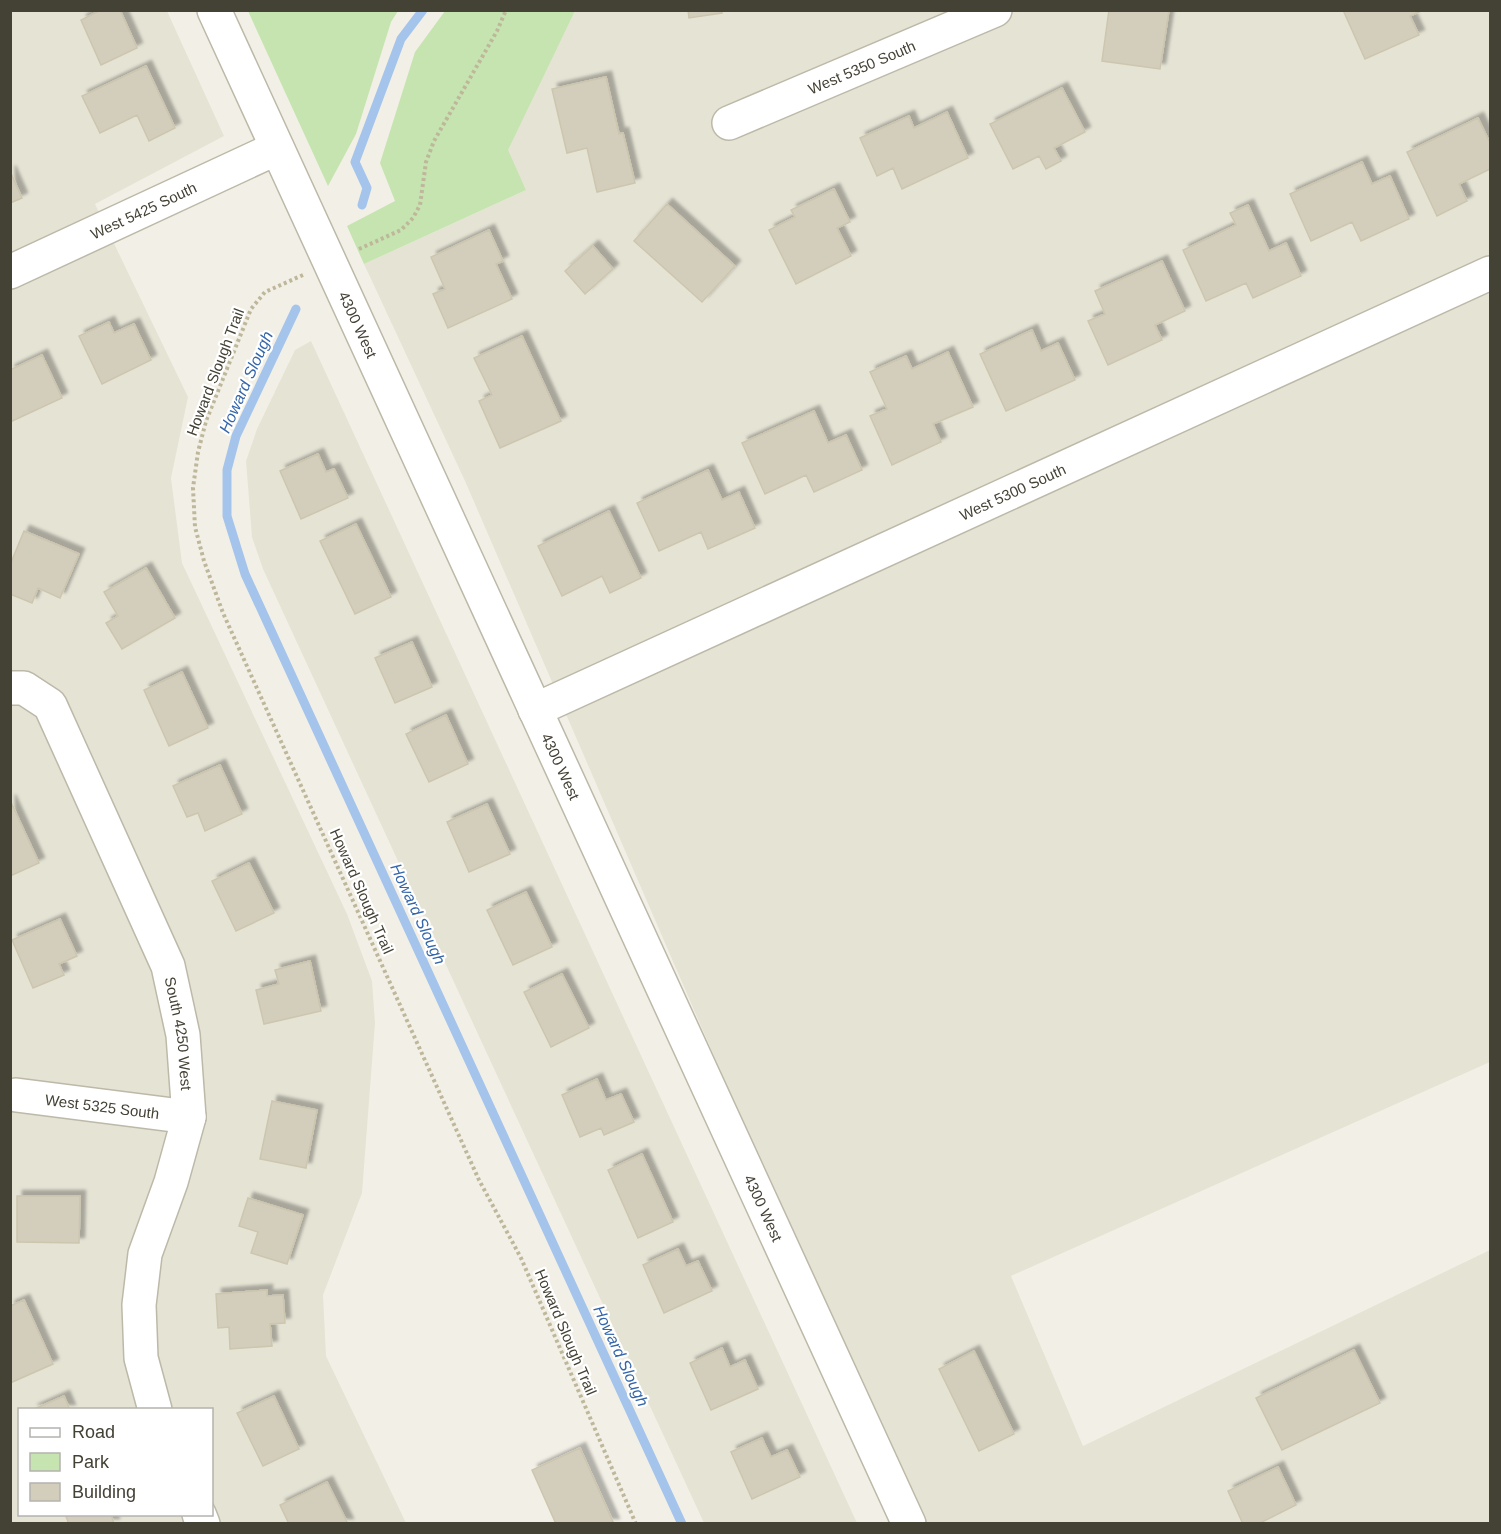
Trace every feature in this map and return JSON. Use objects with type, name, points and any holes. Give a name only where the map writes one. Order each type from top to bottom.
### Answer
[{"type":"street","name":"4300 West","points":[[214,10],[909,1524]]},
{"type":"street","name":"West 5350 South","points":[[729,123],[995,10]]},
{"type":"street","name":"West 5425 South","points":[[10,272],[277,148]]},
{"type":"street","name":"West 5300 South","points":[[535,710],[1491,273]]},
{"type":"street","name":"South 4250 West","points":[[17,688],[51,705],[168,966],[183,1035],[189,1118],[171,1182],[145,1254],[139,1305],[141,1358],[154,1408]]},
{"type":"street","name":"West 5325 South","points":[[16,1095],[189,1118]]},
{"type":"path","points":[[357,250],[401,230],[414,218],[420,205],[426,162],[434,141],[497,31],[506,10]]},
{"type":"path","name":"Howard Slough Trail","points":[[300,277],[266,292],[251,309],[206,421],[198,452],[193,488],[195,527],[204,561],[223,613],[474,1169],[521,1258],[636,1524]]},
{"type":"shaded area","points":[[10,11],[167,11],[224,136],[95,204],[188,397],[171,478],[182,563],[347,914],[372,981],[375,1023],[362,1193],[323,1295],[326,1356],[406,1523],[11,1523]]},
{"type":"shaded area","points":[[575,11],[1490,11],[1490,1062],[1011,1276],[1083,1446],[1490,1250],[1490,1523],[920,1523],[843,1354],[465,481],[364,264],[526,190],[507,150]]},
{"type":"shaded area","points":[[311,341],[857,1523],[704,1523],[263,569],[252,537],[246,461],[257,429],[295,350]]},
{"type":"green space","points":[[248,11],[398,11],[391,22],[356,134],[328,186]]},
{"type":"green space","points":[[445,11],[575,11],[508,150],[526,190],[364,264],[347,226],[395,201],[380,163],[415,52]]},
{"type":"building","points":[[101,10],[120,10],[137,48],[101,65],[81,20]]},
{"type":"building","points":[[688,10],[722,10],[722,13],[689,18]]},
{"type":"building","points":[[1109,10],[1169,10],[1160,69],[1102,61]]},
{"type":"building","points":[[1343,10],[1418,10],[1419,12],[1410,16],[1419,35],[1365,59]]},
{"type":"building","points":[[146,66],[175,128],[149,141],[137,115],[100,133],[82,96]]},
{"type":"building","points":[[606,77],[619,134],[623,133],[635,183],[597,192],[587,148],[567,153],[552,89]]},
{"type":"building","points":[[1062,88],[1085,132],[1054,148],[1061,161],[1046,169],[1039,156],[1013,169],[990,124]]},
{"type":"building","points":[[947,112],[968,158],[902,189],[893,168],[877,176],[860,138],[909,116],[914,128]]},
{"type":"building","points":[[1478,118],[1490,143],[1490,169],[1459,184],[1467,201],[1437,216],[1407,152]]},
{"type":"building","points":[[1362,162],[1372,184],[1390,176],[1409,219],[1361,241],[1352,222],[1311,241],[1290,194]]},
{"type":"building","points":[[10,171],[22,198],[10,203]]},
{"type":"building","points":[[834,189],[850,222],[837,228],[851,256],[796,284],[769,230],[795,217],[791,210]]},
{"type":"building","points":[[667,204],[735,266],[702,302],[634,241]]},
{"type":"building","points":[[1248,205],[1269,251],[1286,243],[1301,276],[1253,298],[1246,283],[1206,301],[1183,250],[1236,225],[1230,213]]},
{"type":"building","points":[[489,230],[503,261],[496,264],[512,299],[448,328],[433,294],[445,289],[431,257]]},
{"type":"building","points":[[593,246],[613,269],[585,294],[565,271]]},
{"type":"building","points":[[1162,261],[1185,311],[1155,325],[1162,340],[1108,365],[1088,321],[1105,314],[1095,291]]},
{"type":"building","points":[[109,322],[114,333],[134,324],[151,360],[102,384],[79,336]]},
{"type":"building","points":[[1032,330],[1041,351],[1058,343],[1075,380],[1006,411],[980,354]]},
{"type":"building","points":[[522,336],[561,421],[500,448],[479,401],[492,395],[474,358]]},
{"type":"building","points":[[948,352],[973,407],[933,424],[941,442],[892,465],[870,416],[887,409],[870,372],[906,356],[912,369]]},
{"type":"building","points":[[42,355],[62,398],[10,422],[10,370]]},
{"type":"building","points":[[814,411],[828,443],[846,435],[862,470],[814,492],[806,475],[765,494],[742,443]]},
{"type":"building","points":[[318,454],[326,472],[334,469],[348,498],[301,519],[280,471]]},
{"type":"building","points":[[708,470],[722,500],[739,492],[755,528],[708,549],[701,532],[659,551],[637,503]]},
{"type":"building","points":[[609,511],[641,578],[610,593],[602,576],[562,596],[538,546]]},
{"type":"building","points":[[356,524],[391,597],[355,614],[320,541]]},
{"type":"building","points":[[24,531],[79,554],[60,598],[38,588],[32,603],[10,594],[10,565]]},
{"type":"building","points":[[146,568],[175,618],[122,649],[106,623],[118,616],[104,592]]},
{"type":"building","points":[[412,642],[432,687],[395,703],[375,658]]},
{"type":"building","points":[[182,672],[208,728],[169,746],[144,690]]},
{"type":"building","points":[[446,715],[468,764],[429,782],[406,734]]},
{"type":"building","points":[[220,765],[242,814],[205,831],[198,813],[187,817],[173,786]]},
{"type":"building","points":[[10,800],[39,863],[10,876]]},
{"type":"building","points":[[487,804],[510,854],[469,872],[447,822]]},
{"type":"building","points":[[249,863],[274,913],[236,931],[212,881]]},
{"type":"building","points":[[526,892],[552,947],[513,965],[487,910]]},
{"type":"building","points":[[60,919],[77,956],[59,964],[64,975],[33,988],[12,940]]},
{"type":"building","points":[[310,961],[321,1011],[264,1024],[256,990],[279,984],[275,970]]},
{"type":"building","points":[[562,974],[589,1028],[551,1047],[524,992]]},
{"type":"building","points":[[597,1079],[606,1100],[621,1094],[634,1122],[604,1135],[601,1128],[580,1137],[562,1095]]},
{"type":"building","points":[[272,1101],[317,1110],[306,1168],[260,1159]]},
{"type":"building","points":[[642,1154],[673,1222],[638,1238],[608,1170]]},
{"type":"building","points":[[17,1196],[80,1196],[79,1243],[17,1242]]},
{"type":"building","points":[[248,1198],[303,1215],[287,1264],[251,1253],[258,1232],[239,1226]]},
{"type":"building","points":[[678,1249],[686,1266],[698,1261],[712,1291],[664,1313],[643,1265]]},
{"type":"building","points":[[267,1290],[267,1296],[283,1295],[285,1323],[270,1324],[272,1346],[230,1349],[229,1327],[218,1328],[216,1294]]},
{"type":"building","points":[[24,1300],[53,1364],[10,1383],[10,1306]]},
{"type":"building","points":[[722,1348],[730,1367],[745,1360],[758,1389],[711,1410],[690,1363]]},
{"type":"building","points":[[1354,1350],[1380,1403],[1282,1450],[1256,1398]]},
{"type":"building","points":[[974,1351],[1014,1434],[979,1451],[939,1369]]},
{"type":"building","points":[[64,1396],[69,1408],[37,1408]]},
{"type":"building","points":[[274,1396],[299,1449],[263,1466],[237,1413]]},
{"type":"building","points":[[762,1438],[771,1457],[787,1450],[800,1477],[752,1499],[731,1452]]},
{"type":"building","points":[[580,1448],[614,1524],[556,1524],[532,1470]]},
{"type":"building","points":[[1278,1467],[1296,1505],[1258,1524],[1243,1524],[1228,1491]]},
{"type":"building","points":[[327,1482],[348,1524],[289,1524],[280,1505]]},
{"type":"building","points":[[66,1516],[112,1516],[114,1524],[69,1524]]},
{"type":"waterway","name":"Howard Slough","points":[[362,205],[367,188],[355,162],[401,39],[423,10]]},
{"type":"waterway","name":"Howard Slough","points":[[296,309],[236,436],[227,470],[227,516],[245,574],[682,1524]]}]
